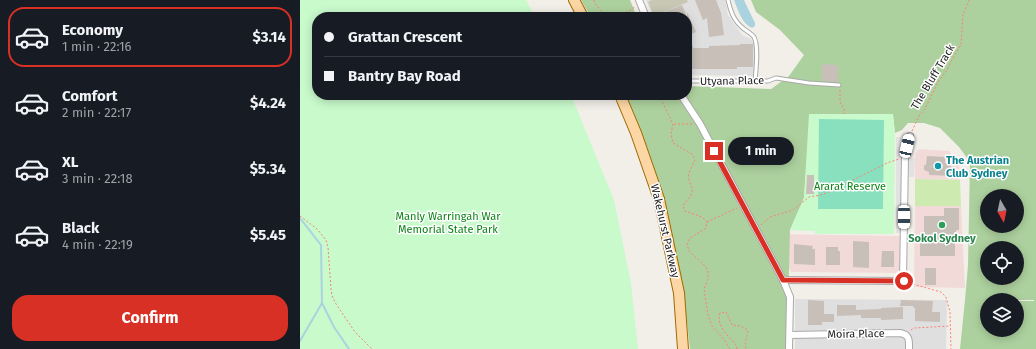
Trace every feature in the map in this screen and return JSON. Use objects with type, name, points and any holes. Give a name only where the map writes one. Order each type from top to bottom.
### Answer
[{"type":"main road","points":[[574,0],[580,12]]},
{"type":"main road","name":"Wakehurst Parkway","points":[[622,100],[636,133],[659,199],[679,293],[683,349]]},
{"type":"street","points":[[640,2],[644,12]]},
{"type":"street","points":[[685,100],[700,124],[783,280],[790,297],[789,349]]},
{"type":"street","points":[[783,280],[904,281],[905,156],[910,136]]},
{"type":"street","points":[[905,334],[908,338],[909,349]]},
{"type":"street","name":"Moira Place","points":[[790,335],[905,334]]},
{"type":"lane","points":[[728,0],[732,14],[737,22],[753,35],[756,44],[755,81]]},
{"type":"lane","name":"Utyana Place","points":[[692,81],[768,81],[776,78],[809,83],[839,85]]},
{"type":"path","points":[[594,0],[602,12]]},
{"type":"path","name":"The Bluff Track","points":[[910,136],[919,116],[925,109],[938,82],[962,45],[963,15],[969,0]]},
{"type":"path","points":[[626,12],[640,2]]},
{"type":"path","points":[[839,85],[841,87],[841,104],[845,109],[844,114]]},
{"type":"path","points":[[661,100],[673,124],[671,134],[673,143],[693,155],[695,160],[688,173],[688,180],[692,189],[691,195],[683,206],[685,211],[702,217],[706,222],[706,228],[690,238],[687,244],[689,251],[705,266],[708,271],[708,279],[704,289],[708,315],[712,326],[723,338],[730,349]]},
{"type":"path","points":[[673,124],[700,124]]},
{"type":"path","points":[[756,230],[770,217],[793,210],[809,197],[831,191],[887,163],[905,156]]},
{"type":"path","points":[[706,222],[743,205]]},
{"type":"path","points":[[300,216],[317,229],[326,240],[328,247],[332,296],[355,332],[372,349]]},
{"type":"path","points":[[904,281],[941,292],[946,297],[950,312],[951,349]]},
{"type":"path","points":[[737,349],[736,345],[720,325],[720,312],[726,312],[732,325],[740,326],[748,330],[745,344],[746,349]]},
{"type":"path","points":[[905,334],[914,328],[950,326]]},
{"type":"shaded area","points":[[646,0],[725,0],[728,15],[742,35],[751,39],[754,44],[754,76],[692,75],[692,12],[651,12]]},
{"type":"shaded area","points":[[652,0],[687,0],[688,2],[664,12],[652,12],[648,2]]},
{"type":"shaded area","points":[[896,137],[901,137],[901,233],[896,233]]},
{"type":"shaded area","points":[[919,149],[949,151],[959,165],[960,180],[915,179],[915,154]]},
{"type":"shaded area","points":[[909,158],[915,158],[914,177],[909,177]]},
{"type":"shaded area","points":[[915,206],[961,206],[965,288],[914,287]]},
{"type":"shaded area","points":[[771,234],[901,236],[900,269],[896,273],[791,272]]},
{"type":"shaded area","points":[[795,299],[947,300],[946,349],[795,349]]},
{"type":"green space","name":"Manly Warringah War Memorial State Park","points":[[300,0],[526,0],[532,12],[312,12],[312,100],[573,100],[614,200],[631,283],[638,349],[300,349]]},
{"type":"green space","points":[[581,0],[630,0],[635,12],[588,12]]},
{"type":"green space","points":[[751,0],[1036,0],[1036,349],[960,349],[968,265],[970,162],[959,147],[940,128],[924,123],[908,123],[902,130],[895,133],[893,115],[810,114],[804,198],[790,230],[787,349],[690,349],[683,287],[627,100],[692,100],[692,86],[771,89],[789,76],[804,55],[780,30],[756,12]]},
{"type":"green space","name":"Ararat Reserve","points":[[809,114],[893,114],[895,136],[894,234],[815,234],[815,231],[790,230],[804,198]]},
{"type":"green space","name":"Ararat Reserve","points":[[819,119],[884,120],[883,209],[818,209]]},
{"type":"green space","points":[[915,179],[960,180],[961,206],[915,206]]},
{"type":"water","points":[[734,0],[744,0],[755,26],[752,28],[746,23]]},
{"type":"building","points":[[695,0],[716,0],[721,13],[724,35],[709,37],[707,18],[703,20]]},
{"type":"building","points":[[682,5],[685,12],[664,12]]},
{"type":"building","points":[[692,23],[696,32],[692,34]]},
{"type":"building","points":[[753,44],[753,67],[737,67],[737,69],[692,69],[692,46],[693,48],[709,48],[709,46]]},
{"type":"building","points":[[822,64],[838,65],[838,82],[822,81]]},
{"type":"building","name":"The Austrian Club Sydney","points":[[927,156],[945,157],[945,163],[951,163],[951,176],[929,175],[929,172],[924,170]]},
{"type":"building","points":[[807,175],[814,175],[814,194],[806,194]]},
{"type":"building","points":[[944,208],[959,208],[959,230],[956,230],[955,232],[955,256],[920,256],[920,236],[924,236],[924,216],[944,216]]},
{"type":"building","points":[[853,241],[869,242],[869,268],[853,267]]},
{"type":"building","points":[[794,244],[813,246],[812,249],[815,249],[815,265],[794,264]]},
{"type":"building","points":[[826,247],[838,247],[838,251],[840,251],[840,265],[826,265]]},
{"type":"building","points":[[882,251],[894,251],[894,267],[881,267]]},
{"type":"building","points":[[925,268],[936,268],[936,285],[925,285]]},
{"type":"building","points":[[808,300],[824,301],[824,314],[834,314],[834,322],[822,322],[822,325],[808,325]]},
{"type":"building","points":[[901,300],[933,301],[932,312],[940,312],[940,322],[915,321],[915,308],[913,306],[900,306]]},
{"type":"building","points":[[837,305],[856,305],[856,310],[903,307],[903,319],[881,320],[881,318],[861,318],[861,315],[837,316]]},
{"type":"waterway","points":[[300,218],[321,245],[322,303],[334,327],[349,349]]},
{"type":"waterway","points":[[300,341],[322,303]]},
{"type":"place","name":"The Austrian Club Sydney","points":[[938,166]]},
{"type":"place","name":"Sokol Sydney","points":[[942,225]]},
{"type":"route","points":[[714,151],[783,280],[904,281]]}]
